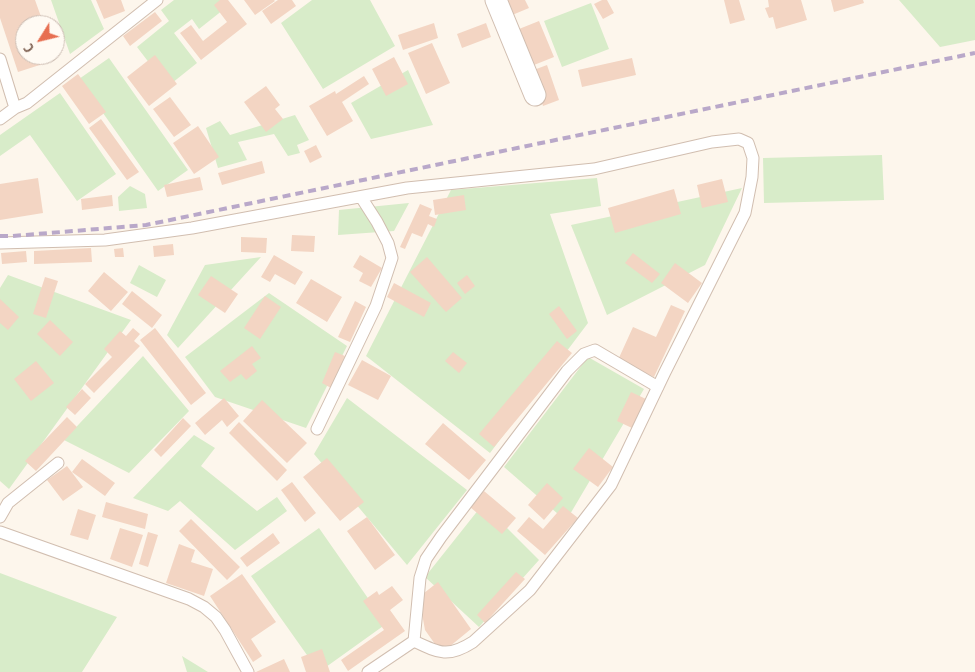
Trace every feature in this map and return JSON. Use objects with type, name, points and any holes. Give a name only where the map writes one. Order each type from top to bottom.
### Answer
[{"type":"street","points":[[496,0],[535,95]]},
{"type":"lane","points":[[0,119],[15,108],[27,103],[157,0]]},
{"type":"lane","points":[[0,59],[15,108]]},
{"type":"lane","points":[[0,243],[105,240],[192,228],[407,188],[594,169],[712,142],[739,139],[748,143],[754,158],[745,213],[658,387],[612,485],[530,590],[473,642],[463,649],[453,652],[442,652],[430,649],[414,641]]},
{"type":"lane","points":[[317,429],[376,306],[392,258],[388,243],[361,197]]},
{"type":"lane","points":[[414,641],[420,578],[426,559],[567,371],[584,354],[595,350],[658,387]]},
{"type":"lane","points":[[0,517],[8,503],[58,463]]},
{"type":"lane","points":[[0,532],[189,599],[204,607],[216,617],[248,672]]},
{"type":"lane","points":[[368,672],[414,641]]},
{"type":"green space","points":[[51,0],[91,0],[104,29],[70,54],[65,40],[65,15],[56,15]]},
{"type":"green space","points":[[174,0],[224,0],[228,6],[199,29],[192,19],[174,33],[197,63],[172,83],[150,64],[137,47],[169,21],[161,10]]},
{"type":"green space","points":[[312,0],[370,0],[395,46],[323,89],[281,23]]},
{"type":"green space","points":[[899,0],[975,0],[975,40],[940,47]]},
{"type":"green space","points":[[591,3],[609,49],[562,67],[544,21]]},
{"type":"green space","points":[[109,58],[188,170],[158,191],[79,79]]},
{"type":"green space","points":[[408,70],[433,125],[371,139],[351,103]]},
{"type":"green space","points":[[60,93],[116,174],[77,201],[30,135],[0,156],[0,135]]},
{"type":"green space","points":[[295,115],[309,140],[297,145],[300,153],[288,156],[274,134],[238,142],[247,160],[218,168],[206,128],[220,121],[230,135]]},
{"type":"green space","points":[[882,155],[884,200],[764,203],[763,158]]},
{"type":"green space","points":[[597,178],[601,206],[550,214],[588,323],[490,453],[366,356],[451,190]]},
{"type":"green space","points":[[130,186],[145,194],[147,208],[119,211],[118,197]]},
{"type":"green space","points":[[742,188],[705,265],[607,315],[571,225]]},
{"type":"green space","points":[[409,203],[394,231],[338,235],[339,210]]},
{"type":"green space","points":[[261,257],[178,348],[167,335],[205,265]]},
{"type":"green space","points":[[139,265],[166,280],[157,297],[130,283]]},
{"type":"green space","points":[[8,275],[131,320],[9,489],[0,481],[0,288]]},
{"type":"green space","points":[[269,293],[347,346],[306,428],[215,397],[185,357]]},
{"type":"green space","points":[[143,356],[189,411],[129,473],[64,440]]},
{"type":"green space","points":[[588,357],[644,389],[566,521],[504,467]]},
{"type":"green space","points":[[347,398],[467,490],[407,565],[314,454]]},
{"type":"green space","points":[[194,435],[215,448],[201,466],[257,511],[277,497],[287,511],[235,550],[180,501],[168,511],[133,498]]},
{"type":"green space","points":[[483,504],[539,560],[479,627],[425,577]]},
{"type":"green space","points":[[319,528],[386,624],[319,672],[251,576]]},
{"type":"green space","points":[[0,573],[117,617],[82,672],[0,672]]},
{"type":"green space","points":[[182,656],[208,672],[187,672]]},
{"type":"building","points":[[0,0],[35,0],[40,15],[15,15],[15,63],[0,18]]},
{"type":"building","points":[[96,0],[121,0],[125,11],[104,19]]},
{"type":"building","points":[[220,0],[228,0],[247,24],[201,60],[180,33],[191,25],[203,41],[227,22],[214,5]]},
{"type":"building","points":[[244,0],[274,0],[275,1],[255,15]]},
{"type":"building","points":[[278,0],[292,0],[296,6],[271,24],[262,11]]},
{"type":"building","points":[[497,0],[525,0],[529,8],[505,18]]},
{"type":"building","points":[[607,0],[614,13],[603,19],[594,4]]},
{"type":"building","points":[[724,0],[739,0],[745,20],[730,24]]},
{"type":"building","points":[[768,0],[801,0],[807,20],[776,29],[773,17],[769,18],[765,8],[769,7]]},
{"type":"building","points":[[831,0],[863,0],[864,3],[834,12]]},
{"type":"building","points":[[155,12],[162,21],[130,46],[123,36]]},
{"type":"building","points":[[539,21],[554,57],[529,67],[514,31]]},
{"type":"building","points":[[434,23],[438,38],[403,50],[398,35]]},
{"type":"building","points":[[486,23],[491,37],[462,48],[457,34]]},
{"type":"building","points":[[432,43],[450,83],[426,94],[408,53]]},
{"type":"building","points":[[155,55],[177,84],[149,106],[127,77]]},
{"type":"building","points":[[394,57],[408,84],[386,96],[372,69]]},
{"type":"building","points":[[632,58],[636,75],[582,87],[578,70]]},
{"type":"building","points":[[16,65],[40,65],[18,72]]},
{"type":"building","points":[[547,65],[559,100],[543,106],[531,71]]},
{"type":"building","points":[[78,74],[106,112],[89,124],[62,86]]},
{"type":"building","points":[[364,76],[369,84],[342,102],[353,121],[327,136],[309,106],[335,91],[336,94]]},
{"type":"building","points":[[266,86],[280,105],[275,109],[283,119],[266,132],[244,102]]},
{"type":"building","points":[[170,97],[191,125],[174,137],[153,109]]},
{"type":"building","points":[[101,119],[139,172],[127,180],[89,128]]},
{"type":"building","points":[[198,126],[219,157],[194,174],[173,143]]},
{"type":"building","points":[[316,145],[322,157],[310,163],[304,151]]},
{"type":"building","points":[[262,161],[265,173],[222,185],[218,173]]},
{"type":"building","points":[[200,177],[203,190],[167,197],[164,185]]},
{"type":"building","points":[[38,178],[43,213],[0,220],[0,184]]},
{"type":"building","points":[[722,179],[728,202],[702,208],[697,185]]},
{"type":"building","points":[[674,189],[681,214],[615,233],[608,208]]},
{"type":"building","points":[[112,195],[113,206],[82,210],[81,199]]},
{"type":"building","points":[[464,195],[466,210],[435,215],[433,200]]},
{"type":"building","points":[[420,204],[432,209],[429,216],[437,219],[434,227],[428,224],[422,237],[412,233],[405,249],[400,247]]},
{"type":"building","points":[[292,235],[315,236],[314,252],[291,251]]},
{"type":"building","points":[[241,237],[267,238],[266,253],[241,252]]},
{"type":"building","points":[[173,244],[174,255],[154,257],[153,246]]},
{"type":"building","points":[[91,248],[92,262],[34,264],[34,251]]},
{"type":"building","points":[[123,248],[124,257],[115,257],[114,249]]},
{"type":"building","points":[[26,251],[27,262],[2,264],[1,253]]},
{"type":"building","points":[[633,253],[660,274],[652,283],[625,263]]},
{"type":"building","points":[[274,255],[303,272],[295,285],[275,274],[270,282],[261,277]]},
{"type":"building","points":[[360,255],[382,268],[371,287],[359,281],[363,273],[353,267]]},
{"type":"building","points":[[427,257],[462,298],[446,312],[410,272]]},
{"type":"building","points":[[675,263],[702,283],[688,303],[661,283]]},
{"type":"building","points":[[104,272],[128,292],[111,311],[88,291]]},
{"type":"building","points":[[467,275],[475,286],[465,294],[457,283]]},
{"type":"building","points":[[211,276],[238,294],[225,313],[198,295]]},
{"type":"building","points":[[45,277],[58,281],[46,318],[33,314]]},
{"type":"building","points":[[311,279],[342,297],[327,322],[296,303]]},
{"type":"building","points":[[394,283],[431,303],[424,317],[387,297]]},
{"type":"building","points":[[132,291],[162,315],[152,328],[122,304]]},
{"type":"building","points":[[265,296],[281,307],[260,339],[244,328]]},
{"type":"building","points":[[0,299],[19,317],[8,330],[0,323]]},
{"type":"building","points":[[355,301],[366,307],[350,342],[338,337]]},
{"type":"building","points":[[671,305],[685,311],[654,377],[618,360],[633,327],[656,337]]},
{"type":"building","points":[[559,306],[577,331],[567,339],[549,314]]},
{"type":"building","points":[[50,320],[73,342],[60,356],[37,334]]},
{"type":"building","points":[[133,328],[140,334],[134,341],[140,346],[94,393],[85,384],[112,357],[104,349],[120,331],[126,336]]},
{"type":"building","points":[[155,328],[206,393],[191,405],[140,340]]},
{"type":"building","points":[[557,341],[572,353],[494,447],[479,434]]},
{"type":"building","points":[[252,346],[261,358],[252,364],[257,371],[246,380],[241,374],[230,382],[220,371]]},
{"type":"building","points":[[335,352],[345,356],[331,388],[322,383]]},
{"type":"building","points":[[453,352],[467,363],[459,373],[445,361]]},
{"type":"building","points":[[362,360],[391,376],[378,400],[348,385]]},
{"type":"building","points":[[36,361],[54,383],[31,401],[14,379]]},
{"type":"building","points":[[82,389],[91,398],[75,415],[66,407]]},
{"type":"building","points":[[631,392],[646,399],[632,428],[617,421]]},
{"type":"building","points":[[224,398],[239,416],[227,427],[222,420],[205,435],[195,423]]},
{"type":"building","points":[[262,400],[307,443],[287,463],[243,421]]},
{"type":"building","points":[[67,417],[77,427],[36,471],[25,461]]},
{"type":"building","points":[[183,418],[191,426],[161,457],[154,450]]},
{"type":"building","points":[[239,422],[287,470],[277,481],[229,433]]},
{"type":"building","points":[[443,423],[486,460],[469,480],[425,444]]},
{"type":"building","points":[[589,448],[613,467],[598,487],[573,469]]},
{"type":"building","points":[[327,458],[364,502],[340,521],[303,477]]},
{"type":"building","points":[[82,459],[115,483],[105,496],[72,472]]},
{"type":"building","points":[[67,466],[83,487],[63,501],[47,480]]},
{"type":"building","points":[[292,482],[316,513],[305,522],[281,490]]},
{"type":"building","points":[[547,483],[563,498],[544,520],[528,505]]},
{"type":"building","points":[[484,491],[516,518],[502,534],[470,507]]},
{"type":"building","points":[[106,502],[148,514],[145,529],[102,517]]},
{"type":"building","points":[[563,506],[578,518],[545,555],[517,531],[529,517],[543,529]]},
{"type":"building","points":[[78,509],[96,515],[88,540],[70,535]]},
{"type":"building","points":[[367,517],[395,555],[375,570],[347,531]]},
{"type":"building","points":[[191,519],[240,567],[227,580],[179,531]]},
{"type":"building","points":[[120,528],[143,535],[132,567],[110,559]]},
{"type":"building","points":[[148,532],[158,535],[148,567],[139,564]]},
{"type":"building","points":[[273,533],[280,543],[247,567],[240,558]]},
{"type":"building","points":[[179,544],[195,550],[191,562],[213,569],[204,596],[166,583]]},
{"type":"building","points":[[516,572],[525,579],[485,623],[477,615]]},
{"type":"building","points":[[242,574],[276,622],[251,639],[262,656],[253,662],[210,596]]},
{"type":"building","points":[[438,582],[471,629],[449,647],[437,647],[425,630],[419,597]]},
{"type":"building","points":[[392,586],[403,600],[390,610],[405,631],[348,671],[341,660],[384,630],[363,601],[377,591],[379,595]]},
{"type":"building","points":[[322,649],[330,672],[306,672],[301,657]]},
{"type":"building","points":[[284,659],[290,672],[256,672]]},
{"type":"railway","points":[[0,236],[146,225],[975,53]]}]
